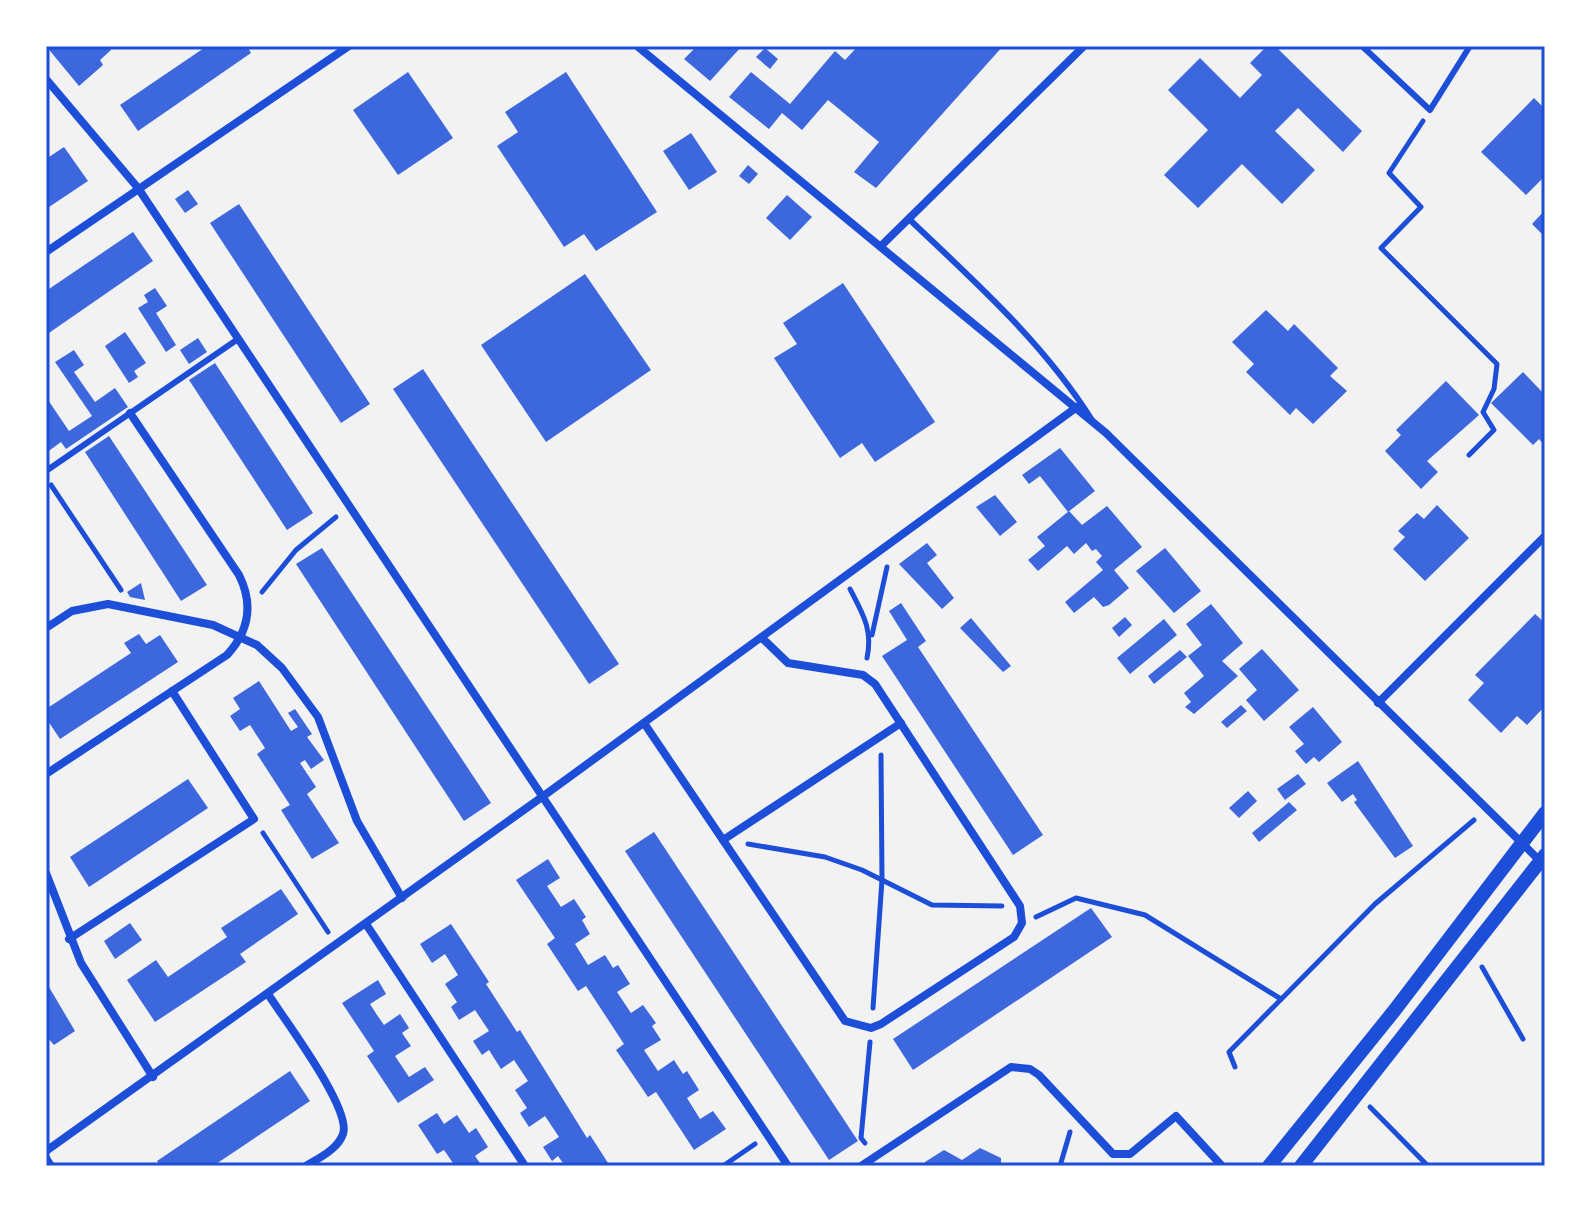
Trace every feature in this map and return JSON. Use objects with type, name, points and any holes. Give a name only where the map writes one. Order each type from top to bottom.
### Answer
[{"type":"street","points":[[46,252],[349,46]]},
{"type":"street","points":[[637,46],[1077,407],[1521,843],[1542,858],[1301,1166]]},
{"type":"street","points":[[881,246],[1084,46]]},
{"type":"street","points":[[46,79],[138,188],[788,1166]]},
{"type":"street","points":[[46,1151],[337,945],[1077,407]]},
{"type":"street","points":[[46,774],[227,655],[244,636],[247,612],[244,586],[239,575],[130,413]]},
{"type":"street","points":[[1378,703],[1545,536]]},
{"type":"street","points":[[46,628],[72,611],[95,604],[213,625],[244,636],[282,668],[318,717],[357,821],[402,898]]},
{"type":"street","points":[[644,723],[839,1014],[851,1025],[871,1028],[1014,937],[1022,923],[1020,906],[875,684],[863,675],[788,663],[762,638]]},
{"type":"street","points":[[69,939],[254,819],[172,691]]},
{"type":"street","points":[[723,840],[901,723]]},
{"type":"street","points":[[1269,1166],[1394,1011],[1545,813]]},
{"type":"street","points":[[46,873],[69,939],[95,990],[153,1077]]},
{"type":"street","points":[[366,924],[525,1166]]},
{"type":"street","points":[[268,994],[337,1103],[345,1124],[339,1142],[306,1166]]},
{"type":"street","points":[[861,1166],[1011,1067],[1030,1069],[1039,1075],[1104,1148],[1120,1156],[1130,1154],[1176,1116],[1222,1166]]},
{"type":"street","points":[[46,1158],[51,1166]]},
{"type":"lane","points":[[1362,46],[1430,110],[1470,46]]},
{"type":"lane","points":[[909,219],[1042,351],[1094,423]]},
{"type":"lane","points":[[46,471],[238,339]]},
{"type":"path","points":[[1430,110],[1389,173],[1421,207],[1381,248],[1497,364],[1494,389],[1483,412],[1494,430],[1469,455]]},
{"type":"path","points":[[46,477],[135,610]]},
{"type":"path","points":[[247,612],[296,550],[350,507]]},
{"type":"path","points":[[863,675],[893,542]]},
{"type":"path","points":[[844,577],[868,625],[871,640]]},
{"type":"path","points":[[874,1157],[861,1138],[882,880],[880,736]]},
{"type":"path","points":[[1235,1067],[1229,1052],[1375,904],[1487,809]]},
{"type":"path","points":[[254,819],[337,945]]},
{"type":"path","points":[[723,840],[825,857],[932,905],[1020,906]]},
{"type":"path","points":[[1022,923],[1076,898],[1145,915],[1281,999]]},
{"type":"path","points":[[1472,950],[1523,1039]]},
{"type":"path","points":[[1358,1094],[1428,1166]]},
{"type":"path","points":[[1060,1166],[1075,1116]]},
{"type":"path","points":[[723,1166],[768,1136]]},
{"type":"building","points":[[46,46],[108,46],[111,50],[100,60],[103,65],[79,86]]},
{"type":"building","points":[[207,46],[247,46],[251,53],[138,131],[120,105]]},
{"type":"building","points":[[691,46],[742,46],[710,81],[684,59],[694,49]]},
{"type":"building","points":[[858,46],[1003,46],[876,188],[854,172],[879,142],[828,100],[802,130],[782,113],[769,129],[729,97],[751,72],[790,104],[835,51],[845,60]]},
{"type":"building","points":[[1267,46],[1275,46],[1362,131],[1343,152],[1298,108],[1275,131],[1315,170],[1282,204],[1242,164],[1198,208],[1164,175],[1208,130],[1168,90],[1200,58],[1240,98],[1262,75],[1250,63]]},
{"type":"building","points":[[765,48],[778,59],[770,69],[756,57]]},
{"type":"building","points":[[408,72],[453,138],[398,175],[353,110]]},
{"type":"building","points":[[566,72],[657,212],[596,251],[584,234],[564,247],[497,146],[518,132],[505,112]]},
{"type":"building","points":[[1534,98],[1545,109],[1545,176],[1526,195],[1481,152]]},
{"type":"building","points":[[691,133],[717,172],[689,190],[663,151]]},
{"type":"building","points":[[64,147],[88,181],[46,209],[46,159]]},
{"type":"building","points":[[748,165],[758,174],[749,184],[739,176]]},
{"type":"building","points":[[188,190],[198,204],[185,213],[175,199]]},
{"type":"building","points":[[787,195],[812,217],[790,240],[766,218]]},
{"type":"building","points":[[239,204],[370,404],[341,423],[210,223]]},
{"type":"building","points":[[1545,210],[1545,237],[1532,224]]},
{"type":"building","points":[[133,232],[153,261],[46,335],[46,291]]},
{"type":"building","points":[[585,274],[651,370],[546,442],[481,345]]},
{"type":"building","points":[[843,283],[935,422],[875,462],[862,443],[840,458],[774,358],[797,344],[783,323]]},
{"type":"building","points":[[155,288],[167,306],[156,313],[176,345],[166,352],[138,308],[148,302],[144,295]]},
{"type":"building","points":[[1266,310],[1288,331],[1294,324],[1338,368],[1330,376],[1347,391],[1313,424],[1296,408],[1290,415],[1246,372],[1254,364],[1232,342]]},
{"type":"building","points":[[125,332],[146,363],[134,371],[138,377],[129,383],[105,346]]},
{"type":"building","points":[[198,338],[207,352],[189,364],[180,350]]},
{"type":"building","points":[[74,350],[84,365],[74,372],[95,402],[115,388],[128,407],[66,449],[61,442],[46,453],[46,397],[69,431],[92,416],[55,362]]},
{"type":"building","points":[[215,363],[313,513],[287,530],[189,380]]},
{"type":"building","points":[[423,369],[619,664],[589,684],[393,389]]},
{"type":"building","points":[[1523,372],[1545,395],[1545,446],[1539,439],[1533,445],[1491,403]]},
{"type":"building","points":[[1446,381],[1479,415],[1427,461],[1438,472],[1421,489],[1385,451],[1401,435],[1396,430]]},
{"type":"building","points":[[109,436],[207,585],[181,601],[85,452]]},
{"type":"building","points":[[1060,448],[1095,491],[1068,512],[1040,476],[1029,484],[1022,475]]},
{"type":"building","points":[[995,495],[1017,522],[1000,536],[976,507]]},
{"type":"building","points":[[1437,505],[1469,538],[1425,581],[1393,549],[1405,537],[1398,531],[1417,513],[1424,519]]},
{"type":"building","points":[[1107,506],[1142,547],[1114,570],[1129,588],[1109,605],[1103,607],[1094,597],[1074,613],[1065,602],[1103,570],[1096,562],[1102,556],[1096,549],[1092,551],[1086,543],[1074,554],[1067,546],[1038,571],[1028,560],[1045,546],[1037,537],[1069,511],[1082,525]]},
{"type":"building","points":[[927,543],[937,555],[927,563],[954,598],[942,609],[899,564]]},
{"type":"building","points":[[322,548],[491,803],[464,821],[296,564]]},
{"type":"building","points":[[1165,548],[1201,591],[1174,613],[1136,571]]},
{"type":"building","points":[[141,583],[145,600],[130,597],[127,592]]},
{"type":"building","points":[[901,603],[926,641],[918,647],[1043,835],[1013,855],[882,656],[907,640],[889,611]]},
{"type":"building","points":[[1211,604],[1243,643],[1222,661],[1238,676],[1194,714],[1185,707],[1191,702],[1184,693],[1204,676],[1188,656],[1202,645],[1186,624]]},
{"type":"building","points":[[1535,614],[1545,623],[1545,706],[1527,725],[1517,716],[1501,733],[1468,700],[1484,683],[1475,675]]},
{"type":"building","points":[[1125,617],[1132,625],[1119,637],[1112,628]]},
{"type":"building","points":[[971,618],[1011,666],[1003,672],[960,628]]},
{"type":"building","points":[[1164,619],[1177,635],[1130,674],[1117,658]]},
{"type":"building","points":[[139,634],[146,644],[160,635],[178,662],[60,739],[46,718],[46,709],[131,653],[124,643]]},
{"type":"building","points":[[1262,649],[1299,690],[1264,721],[1246,700],[1257,690],[1239,669]]},
{"type":"building","points":[[1180,650],[1187,657],[1154,684],[1148,676]]},
{"type":"building","points":[[259,681],[291,731],[298,727],[288,713],[295,709],[312,734],[307,737],[324,760],[311,769],[305,760],[300,763],[316,787],[307,794],[339,843],[312,859],[281,810],[290,805],[257,754],[265,748],[250,725],[240,731],[230,716],[240,709],[233,698]]},
{"type":"building","points":[[1241,705],[1247,711],[1227,728],[1221,722]]},
{"type":"building","points":[[1313,707],[1342,742],[1319,762],[1314,757],[1306,764],[1295,751],[1304,744],[1289,727]]},
{"type":"building","points":[[1358,761],[1413,846],[1395,858],[1354,802],[1357,800],[1353,794],[1342,802],[1327,783]]},
{"type":"building","points":[[1298,774],[1306,784],[1285,800],[1277,789]]},
{"type":"building","points":[[188,779],[208,808],[89,887],[70,857]]},
{"type":"building","points":[[1248,791],[1257,801],[1239,818],[1229,808]]},
{"type":"building","points":[[1289,802],[1297,810],[1259,842],[1252,833]]},
{"type":"building","points":[[654,832],[858,1141],[829,1160],[625,851]]},
{"type":"building","points":[[548,859],[560,878],[547,886],[561,907],[574,899],[586,917],[582,920],[590,934],[575,944],[588,965],[605,955],[613,968],[618,965],[630,984],[617,992],[631,1013],[643,1005],[656,1023],[652,1026],[661,1040],[644,1050],[658,1071],[674,1060],[683,1074],[687,1071],[699,1090],[687,1098],[700,1119],[713,1111],[726,1129],[694,1150],[656,1092],[648,1097],[616,1050],[624,1044],[586,986],[578,991],[547,944],[555,938],[516,880]]},
{"type":"building","points":[[281,889],[298,914],[240,954],[246,962],[155,1022],[127,980],[156,960],[168,977],[227,937],[221,928]]},
{"type":"building","points":[[1091,908],[1112,937],[913,1070],[893,1039]]},
{"type":"building","points":[[130,923],[142,940],[115,959],[104,941]]},
{"type":"building","points":[[451,924],[517,1032],[520,1030],[587,1138],[590,1135],[610,1166],[565,1166],[558,1156],[552,1161],[543,1147],[559,1137],[545,1116],[529,1127],[520,1113],[527,1108],[515,1090],[528,1081],[514,1060],[501,1069],[489,1050],[482,1055],[473,1041],[489,1031],[475,1010],[459,1020],[451,1007],[457,1002],[445,984],[458,975],[445,954],[432,963],[420,944]]},
{"type":"building","points":[[378,980],[386,994],[370,1004],[377,1015],[384,1025],[400,1014],[409,1028],[402,1033],[411,1046],[395,1056],[409,1077],[425,1067],[434,1080],[398,1103],[367,1056],[374,1051],[342,1003]]},
{"type":"building","points":[[46,982],[75,1031],[54,1045],[46,1036]]},
{"type":"building","points":[[290,1071],[310,1101],[213,1166],[160,1166],[157,1161]]},
{"type":"building","points":[[437,1113],[444,1124],[457,1115],[469,1133],[476,1128],[488,1147],[475,1156],[482,1166],[455,1166],[444,1150],[437,1154],[418,1125]]},
{"type":"building","points":[[980,1148],[1001,1158],[1001,1166],[925,1166],[925,1162],[944,1150],[962,1160]]}]
